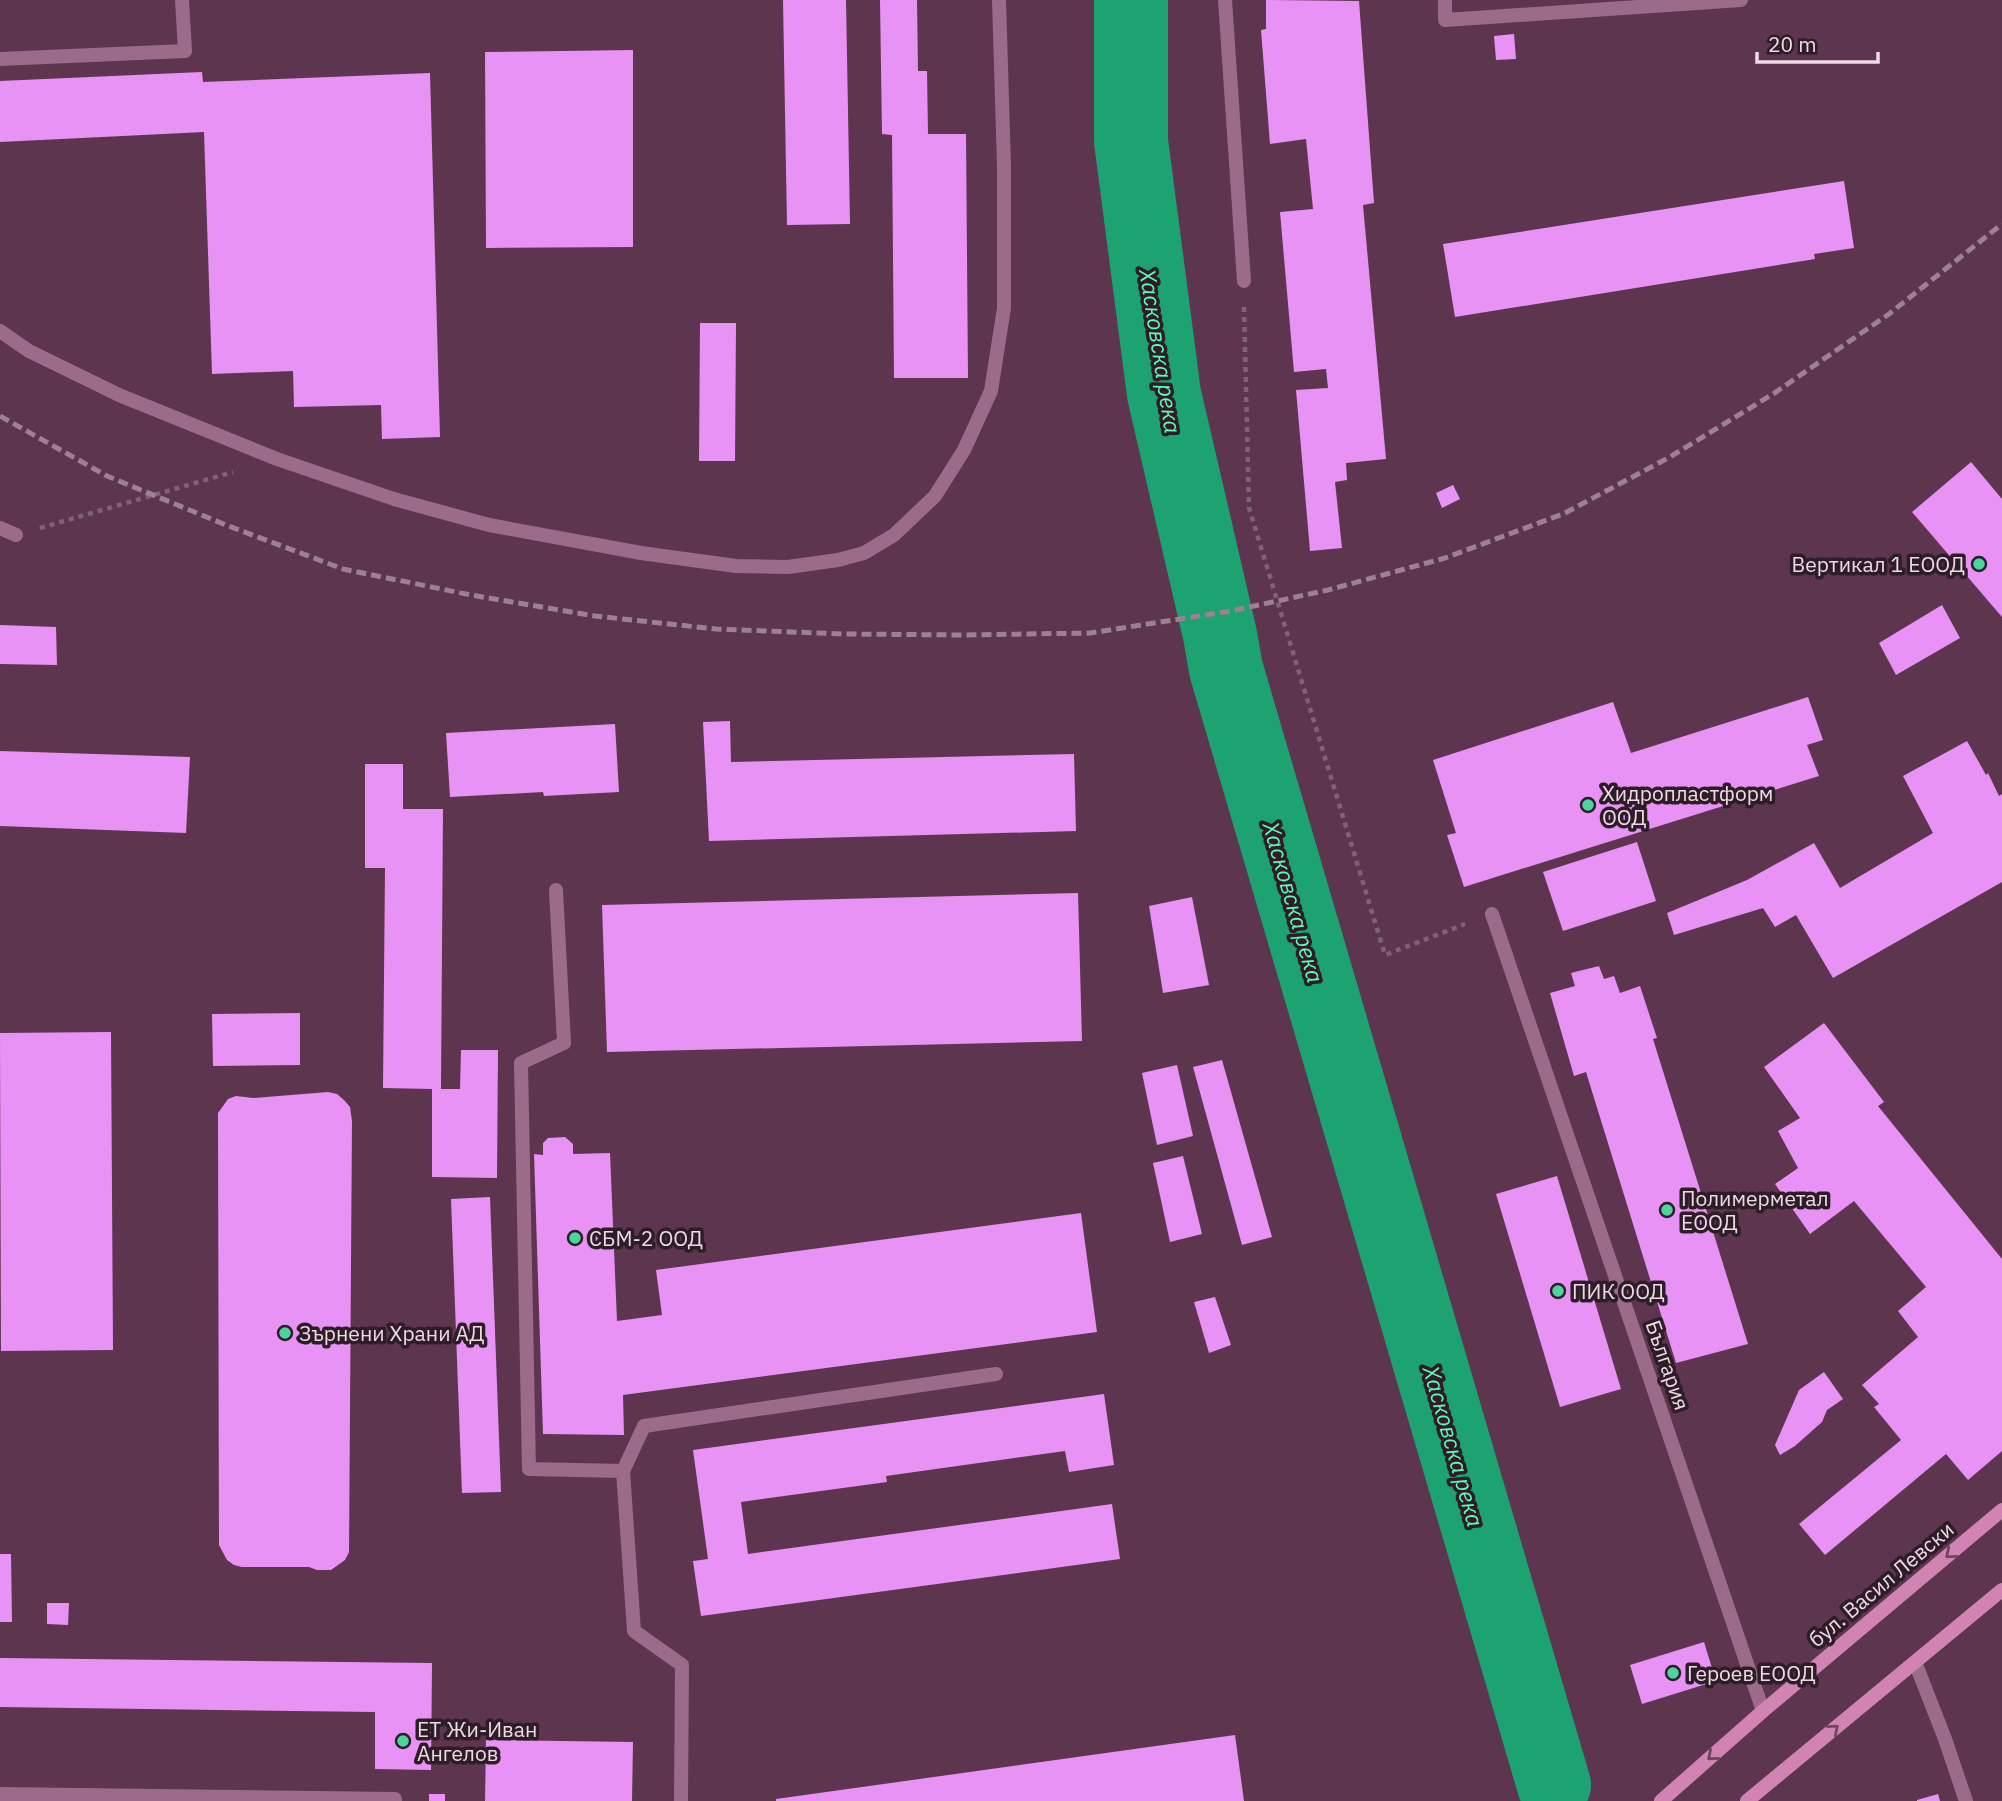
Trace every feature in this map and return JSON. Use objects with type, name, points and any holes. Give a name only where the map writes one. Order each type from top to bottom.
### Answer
[{"type":"main road","name":"бул. Васил Левски","points":[[1661,1801],[1763,1711],[2002,1510]]},
{"type":"main road","points":[[1748,1801],[2002,1590]]},
{"type":"street","points":[[0,59],[185,51],[183,0]]},
{"type":"street","points":[[0,331],[29,351],[119,394],[277,459],[394,499],[489,525],[641,553],[736,566],[788,567],[838,560],[864,553],[894,535],[935,496],[964,450],[991,391],[1004,308],[1004,166],[999,0]]},
{"type":"street","points":[[1225,0],[1244,281]]},
{"type":"street","points":[[1445,0],[1445,20],[1741,0]]},
{"type":"street","points":[[0,528],[16,535]]},
{"type":"street","points":[[556,890],[564,1043],[521,1063],[529,1469],[623,1471]]},
{"type":"street","name":"България","points":[[1492,914],[1763,1711]]},
{"type":"street","points":[[681,1801],[682,1665],[634,1631],[623,1471],[644,1426],[996,1374]]},
{"type":"street","points":[[1915,1662],[1966,1801]]},
{"type":"street","points":[[0,1794],[395,1798],[395,1801]]},
{"type":"path","points":[[1244,281],[1249,508],[1385,955],[1492,914]]},
{"type":"path","points":[[16,535],[277,459]]},
{"type":"shaded area","points":[[0,0],[2002,0],[2002,1801],[0,1801]]},
{"type":"building","points":[[783,0],[846,0],[850,224],[787,225]]},
{"type":"building","points":[[880,0],[917,0],[918,71],[927,71],[928,134],[966,134],[968,378],[894,378],[892,135],[882,134]]},
{"type":"building","points":[[1266,0],[1359,1],[1374,203],[1363,205],[1386,459],[1346,463],[1347,480],[1335,482],[1342,548],[1310,551],[1296,390],[1328,388],[1326,369],[1294,372],[1280,212],[1313,209],[1306,139],[1270,144],[1261,30],[1266,29]]},
{"type":"building","points":[[1514,34],[1516,59],[1496,60],[1494,36]]},
{"type":"building","points":[[633,50],[633,247],[486,248],[485,52]]},
{"type":"building","points":[[202,72],[203,82],[430,73],[440,437],[382,439],[381,405],[294,407],[293,371],[212,374],[204,132],[0,142],[0,81]]},
{"type":"building","points":[[1844,181],[1854,248],[1814,254],[1815,259],[1455,317],[1443,244]]},
{"type":"building","points":[[700,323],[736,323],[735,461],[699,461]]},
{"type":"building","name":"Вертикал 1 ЕООД","points":[[1971,462],[2002,499],[2002,617],[1912,512]]},
{"type":"building","points":[[1453,485],[1460,499],[1442,508],[1436,493]]},
{"type":"building","points":[[1942,605],[1960,638],[1896,675],[1879,643]]},
{"type":"building","points":[[0,625],[56,627],[57,665],[0,664]]},
{"type":"building","name":"Хидропластформ ООД","points":[[1808,697],[1823,740],[1807,745],[1819,776],[1464,887],[1447,835],[1456,833],[1433,760],[1613,702],[1631,753]]},
{"type":"building","points":[[730,721],[731,762],[1074,754],[1076,831],[709,841],[703,722]]},
{"type":"building","points":[[615,724],[619,792],[544,796],[543,792],[450,797],[446,733]]},
{"type":"building","points":[[1967,741],[1999,796],[2002,794],[2002,882],[1833,978],[1796,915],[1775,927],[1763,908],[1674,935],[1667,913],[1747,880],[1814,843],[1840,888],[1933,833],[1903,776]]},
{"type":"building","points":[[0,751],[190,757],[186,833],[0,826]]},
{"type":"building","points":[[365,764],[403,764],[403,809],[443,809],[441,1089],[460,1089],[461,1050],[498,1050],[497,1178],[432,1177],[432,1089],[383,1088],[385,868],[365,868]]},
{"type":"building","points":[[1637,842],[1656,901],[1563,931],[1543,872]]},
{"type":"building","points":[[1078,893],[1082,1041],[607,1052],[602,905]]},
{"type":"building","points":[[1192,897],[1209,985],[1163,993],[1149,906]]},
{"type":"building","name":"Полимерметал ЕООД","points":[[1599,966],[1604,979],[1614,976],[1620,993],[1640,986],[1657,1038],[1653,1039],[1748,1344],[1676,1363],[1586,1072],[1574,1076],[1550,993],[1575,986],[1571,973]]},
{"type":"building","points":[[300,1013],[300,1065],[213,1066],[212,1014]]},
{"type":"building","points":[[1824,1023],[1884,1102],[1878,1106],[2002,1259],[2002,1451],[1968,1480],[1946,1454],[1825,1555],[1799,1524],[1901,1440],[1874,1407],[1879,1404],[1862,1385],[1918,1337],[1898,1311],[1926,1287],[1854,1201],[1810,1234],[1775,1184],[1798,1168],[1778,1131],[1800,1118],[1764,1067]]},
{"type":"building","points":[[111,1032],[113,1350],[1,1351],[0,1033]]},
{"type":"building","points":[[1222,1060],[1272,1237],[1242,1245],[1193,1067]]},
{"type":"building","points":[[1177,1065],[1193,1136],[1157,1145],[1142,1073]]},
{"type":"building","name":"Зърнени Храни АД","points":[[328,1092],[337,1094],[350,1107],[352,1121],[349,1552],[345,1560],[331,1570],[309,1567],[242,1567],[227,1560],[219,1545],[218,1113],[228,1099],[236,1096],[253,1098]]},
{"type":"building","points":[[565,1137],[573,1144],[573,1154],[610,1153],[617,1321],[662,1315],[656,1270],[1081,1213],[1097,1332],[623,1395],[624,1435],[543,1434],[534,1154],[543,1155],[543,1143],[548,1138]]},
{"type":"building","points":[[1183,1156],[1202,1234],[1170,1242],[1153,1163]]},
{"type":"building","name":"ПИК ООД","points":[[1557,1176],[1621,1389],[1560,1407],[1496,1194]]},
{"type":"building","points":[[490,1197],[501,1492],[462,1493],[451,1199]]},
{"type":"building","points":[[1215,1297],[1231,1345],[1209,1353],[1194,1302]]},
{"type":"building","points":[[1824,1372],[1843,1399],[1827,1410],[1822,1422],[1795,1446],[1780,1455],[1775,1445],[1799,1390]]},
{"type":"building","points":[[1104,1394],[1114,1465],[1069,1472],[1065,1451],[886,1476],[887,1482],[741,1502],[748,1554],[1112,1504],[1120,1559],[701,1616],[693,1561],[708,1559],[693,1450]]},
{"type":"building","points":[[0,1554],[11,1554],[12,1622],[0,1622]]},
{"type":"building","points":[[47,1603],[69,1603],[68,1625],[47,1624]]},
{"type":"building","name":"Героев ЕООД","points":[[1704,1642],[1716,1681],[1642,1704],[1630,1665]]},
{"type":"building","name":"ЕТ Жи-Иван Ангелов","points":[[0,1658],[432,1663],[431,1770],[375,1769],[375,1712],[0,1707]]},
{"type":"building","points":[[1235,1735],[1244,1801],[776,1801],[776,1799]]},
{"type":"building","points":[[486,1740],[633,1742],[632,1801],[485,1801]]},
{"type":"building","points":[[429,1794],[445,1794],[445,1801],[429,1801]]},
{"type":"building","points":[[1938,1794],[1940,1801],[1917,1801],[1917,1800]]},
{"type":"waterway","name":"Хасковска река","points":[[1131,0],[1131,141],[1164,394],[1226,669],[1554,1785]]},
{"type":"railway","points":[[0,416],[107,476],[226,525],[343,569],[471,595],[595,616],[716,629],[843,634],[1090,633],[1231,611],[1328,590],[1445,558],[1563,514],[1670,457],[1773,394],[1889,314],[2002,224]]},
{"type":"place","name":"Вертикал 1 ЕООД","points":[[1979,564]]},
{"type":"place","name":"Хидропластформ ООД","points":[[1588,805]]},
{"type":"place","name":"Полимерметал ЕООД","points":[[1667,1210]]},
{"type":"place","name":"СБМ-2 ООД","points":[[575,1238]]},
{"type":"place","name":"ПИК ООД","points":[[1558,1291]]},
{"type":"place","name":"Зърнени Храни АД","points":[[285,1333]]},
{"type":"place","name":"Героев ЕООД","points":[[1673,1673]]},
{"type":"place","name":"ЕТ Жи-Иван Ангелов","points":[[403,1741]]}]
